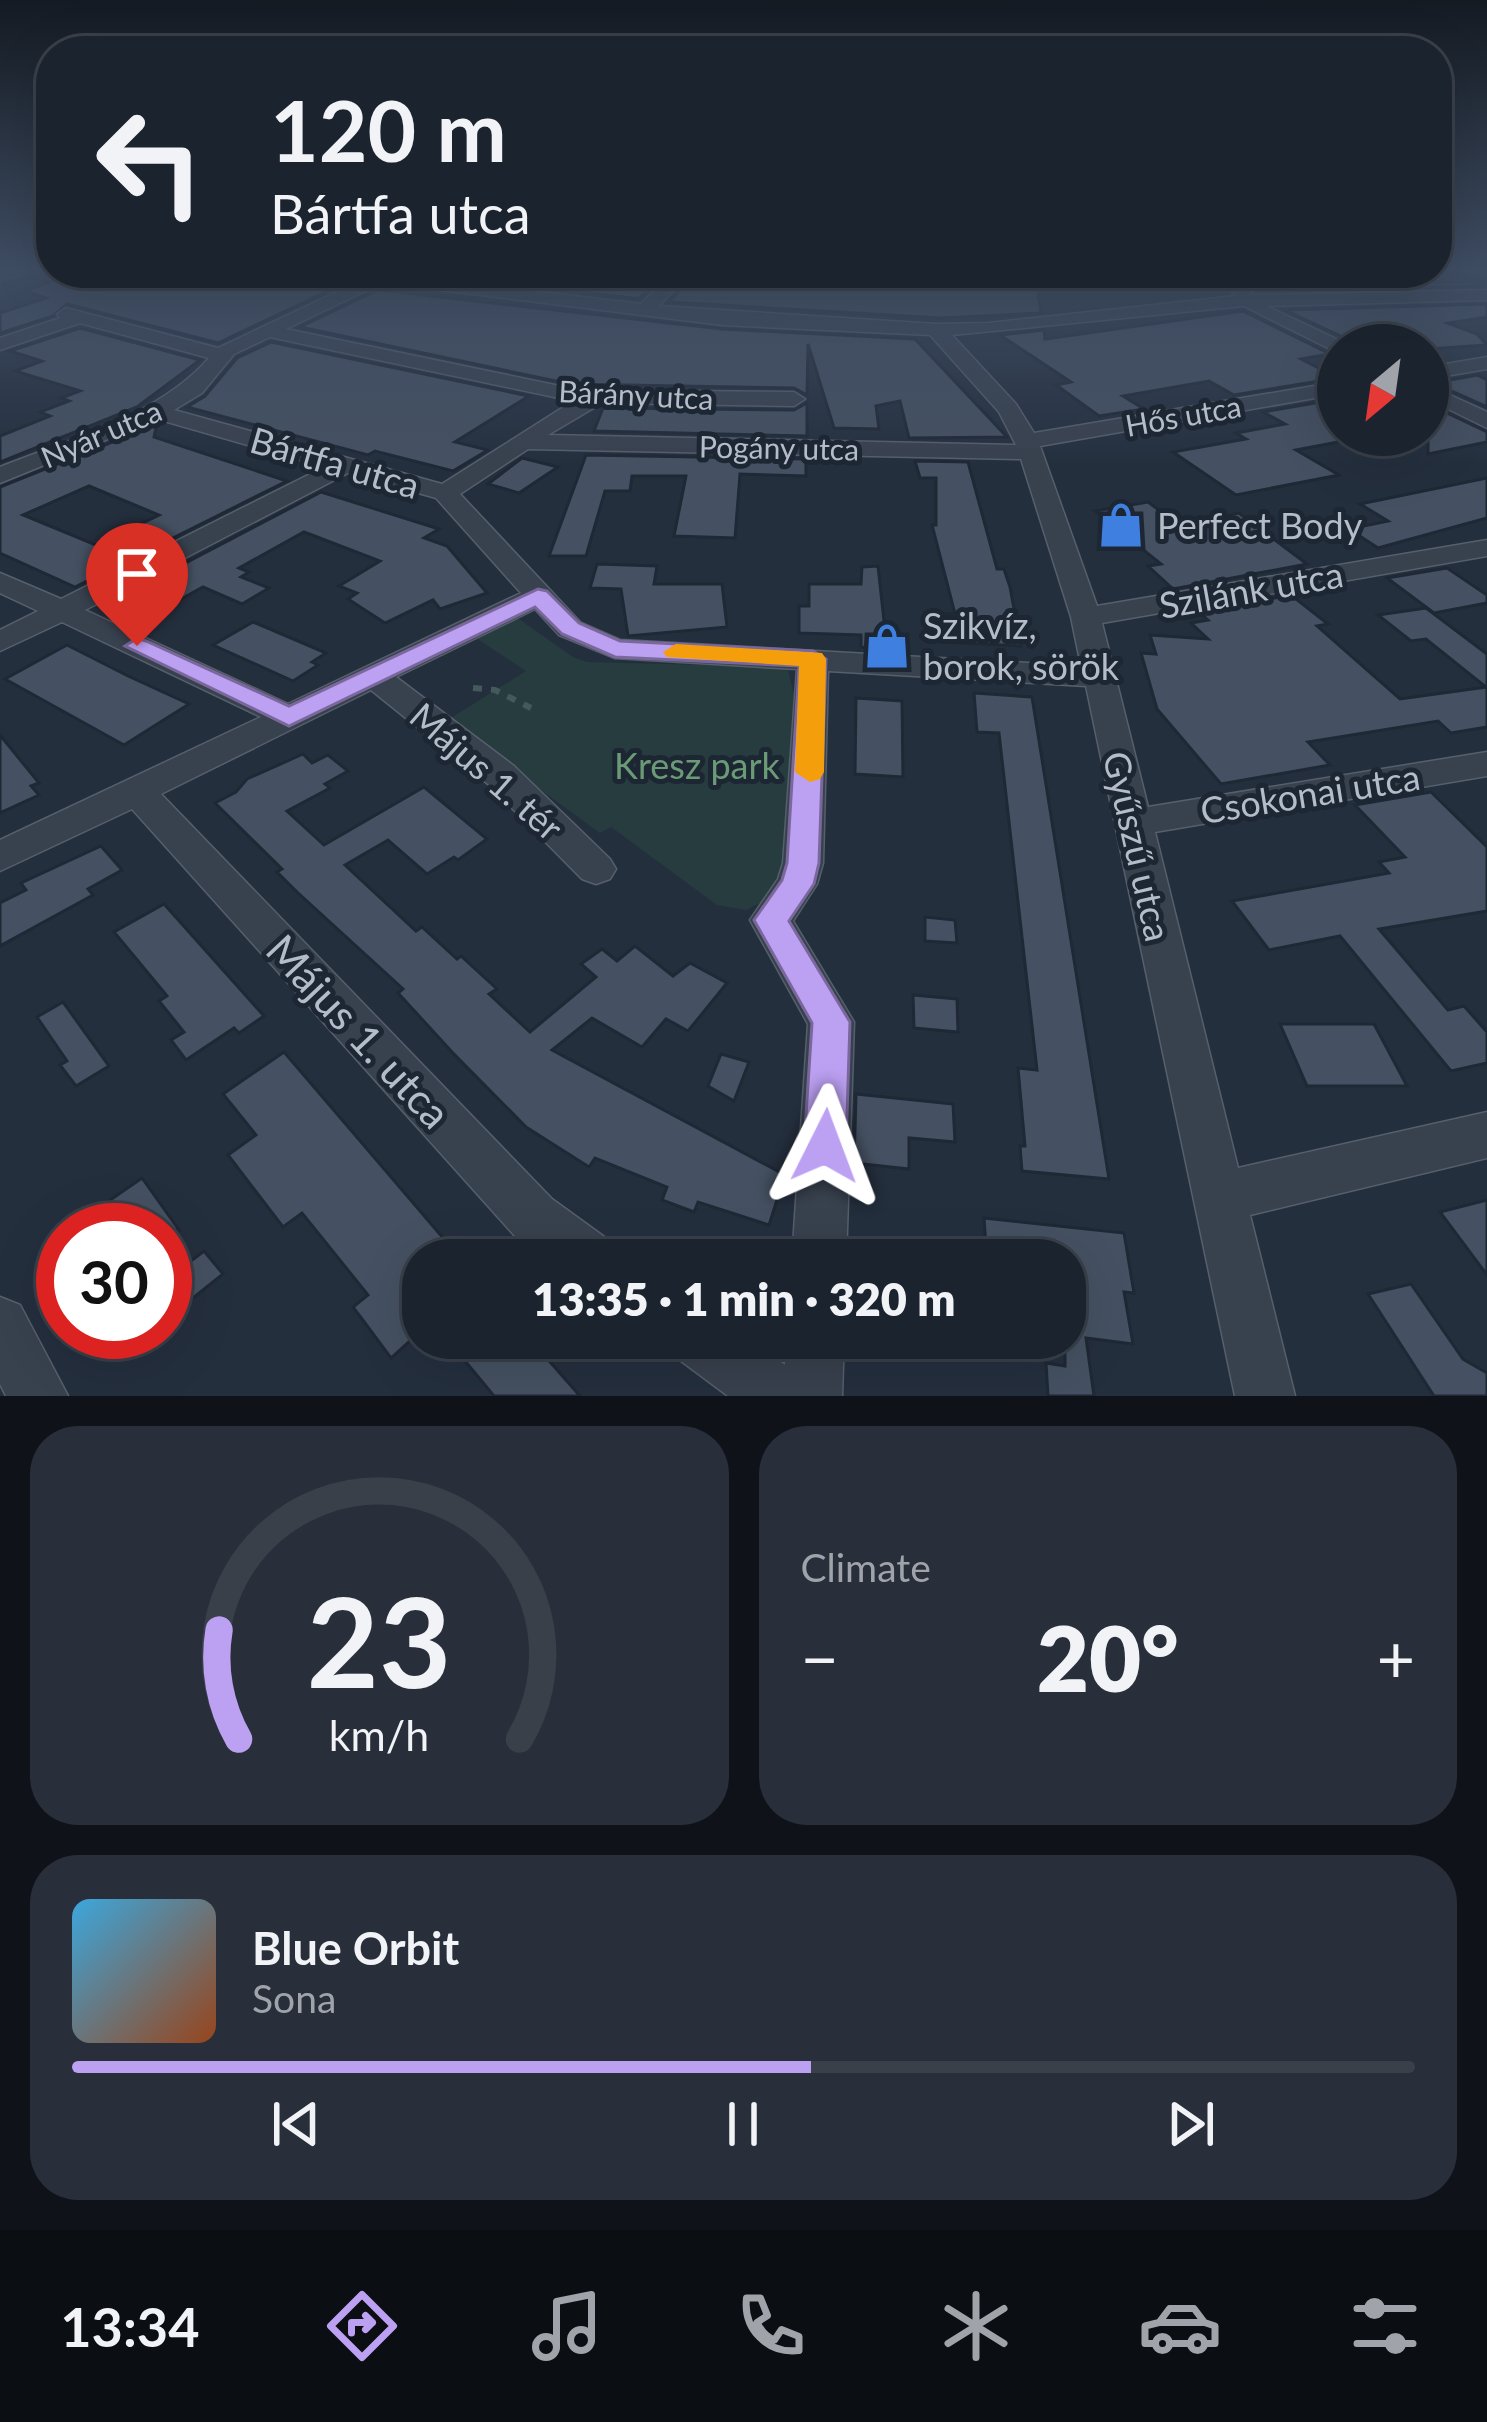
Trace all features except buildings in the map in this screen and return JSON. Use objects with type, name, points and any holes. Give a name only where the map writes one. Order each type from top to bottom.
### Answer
[{"type":"street","points":[[142,334],[223,355]]},
{"type":"street","name":"Nyár utca","points":[[0,476],[156,412],[194,388],[223,355],[262,334]]},
{"type":"street","name":"Bárány utca","points":[[284,334],[596,397],[794,399]]},
{"type":"street","name":"Gyűszű utca","points":[[940,334],[1008,409],[1029,447],[1086,617],[1265,1396]]},
{"type":"street","points":[[1449,369],[1487,363]]},
{"type":"street","name":"Hős utca","points":[[1029,447],[1317,392]]},
{"type":"street","points":[[445,493],[528,442],[537,429],[596,397]]},
{"type":"street","points":[[1449,402],[1487,421]]},
{"type":"street","name":"Bártfa utca","points":[[156,412],[445,493],[571,628],[615,649],[1100,677]]},
{"type":"street","name":"Pogány utca","points":[[528,442],[1029,447]]},
{"type":"street","points":[[0,642],[346,465]]},
{"type":"street","name":"Szilánk utca","points":[[1086,617],[1487,548]]},
{"type":"street","points":[[0,581],[289,717]]},
{"type":"street","points":[[0,857],[538,596]]},
{"type":"street","points":[[813,659],[803,863],[797,884],[771,920],[831,1022],[820,1239]]},
{"type":"street","name":"Május 1. tér","points":[[374,676],[501,775],[596,869]]},
{"type":"street","name":"Csokonai utca","points":[[1132,823],[1487,764]]},
{"type":"street","name":"Május 1. utca","points":[[136,791],[533,1217],[563,1239]]},
{"type":"street","points":[[1218,1198],[1487,1135]]},
{"type":"street","points":[[0,1325],[38,1396]]},
{"type":"street","points":[[726,1359],[778,1396]]},
{"type":"street","points":[[812,1396],[814,1359]]},
{"type":"path","points":[[473,688],[495,690],[531,708]]},
{"type":"green space","name":"Kresz park","points":[[516,617],[587,662],[787,667],[800,718],[786,865],[771,897],[746,910],[717,905],[611,827],[600,833],[446,721],[526,671],[476,638]]},
{"type":"slow traffic","points":[[676,652],[813,659],[810,772]]},
{"type":"place","name":"Perfect Body","points":[[1121,525]]},
{"type":"place","name":"Szikvíz, borok, sörök","points":[[887,646]]},
{"type":"route","points":[[137,646],[289,717],[538,596],[591,642],[615,649],[813,659],[803,863],[797,884],[771,920],[831,1022],[825,1146]]}]
